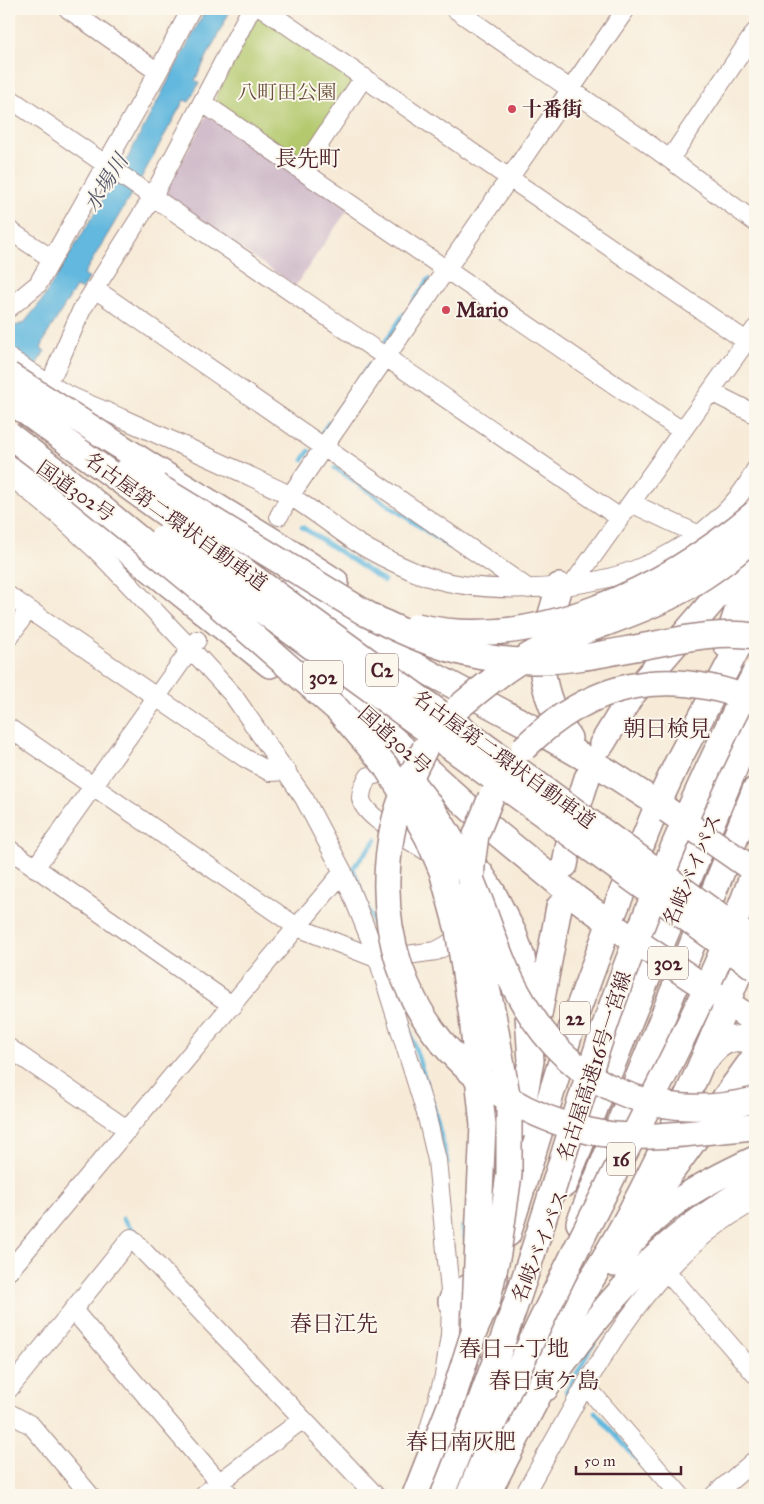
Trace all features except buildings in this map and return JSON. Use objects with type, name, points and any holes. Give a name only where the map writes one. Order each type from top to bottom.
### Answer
[{"type":"highway","points":[[9,375],[276,543],[397,624],[488,703]]},
{"type":"highway","points":[[12,397],[367,614],[419,639],[449,650],[478,657],[538,662],[567,659],[694,637],[723,635],[755,636]]},
{"type":"highway","name":"302","points":[[12,397],[362,638],[488,703],[580,754],[598,775],[663,807],[755,870]]},
{"type":"highway","name":"名古屋第二環状自動車道","points":[[12,397],[755,942]]},
{"type":"highway","name":"名古屋第二環状自動車道","points":[[9,428],[755,968]]},
{"type":"highway","points":[[9,435],[64,477],[179,571],[338,710],[401,770],[424,798],[463,862],[506,968],[532,1019],[548,1039],[567,1057],[608,1087],[626,1095],[667,1106],[710,1108],[755,1100]]},
{"type":"highway","name":"国道302号","points":[[9,443],[227,594],[348,697],[498,834],[567,903],[616,927],[755,1022]]},
{"type":"highway","points":[[9,460],[106,533],[273,667],[390,772],[567,903],[531,1060],[507,1196],[503,1249]]},
{"type":"highway","points":[[331,592],[395,620],[431,629],[458,633],[486,633],[512,630],[571,616],[625,596],[660,580],[708,550],[755,512]]},
{"type":"highway","points":[[755,536],[722,563],[670,596],[557,642],[531,655],[504,672],[459,707],[425,748],[400,800],[390,844],[386,891],[388,917],[397,958],[409,989],[421,1012],[435,1034],[457,1059],[512,1102],[561,1124],[591,1132],[618,1135],[650,1136],[680,1134],[755,1125]]},
{"type":"highway","points":[[708,702],[755,553]]},
{"type":"highway","points":[[602,744],[631,696],[755,553]]},
{"type":"highway","points":[[566,585],[543,651],[545,683],[549,698],[562,727],[580,754]]},
{"type":"highway","name":"22","points":[[462,1444],[468,1376],[503,1249],[574,1020],[616,927],[663,807],[678,761],[755,615]]},
{"type":"highway","name":"名古屋高速16号一宮線","points":[[442,1495],[471,1427],[527,1272],[597,1050],[634,943],[678,837],[755,673]]},
{"type":"highway","points":[[415,1495],[452,1401],[474,1332],[487,1303],[498,1253],[509,1174],[509,1106],[492,1014],[472,923],[470,889],[476,835],[491,797],[513,761],[542,730],[594,697],[632,686],[662,682],[707,686],[731,691],[755,701]]},
{"type":"highway","points":[[338,710],[385,765],[410,804],[428,838],[442,871],[458,930],[472,1017],[483,1125],[474,1332]]},
{"type":"highway","name":"名岐バイパス","points":[[442,1495],[633,1013],[755,719]]},
{"type":"highway","points":[[565,865],[572,826],[598,775],[640,778],[652,776],[663,772],[678,761]]},
{"type":"highway","name":"名岐バイパス","points":[[469,1495],[508,1430],[755,790]]},
{"type":"highway","points":[[418,792],[429,820],[481,874],[514,934],[522,957],[526,985],[531,1060]]},
{"type":"highway","name":"16","points":[[464,1495],[483,1446],[542,1318],[666,1071],[717,963],[755,870]]},
{"type":"highway","points":[[487,1495],[508,1430],[662,1152],[699,1070],[721,999],[755,933]]},
{"type":"highway","points":[[699,1070],[713,1050],[730,1038],[748,1040],[755,1044]]},
{"type":"highway","points":[[601,1264],[658,1194],[755,1056]]},
{"type":"highway","points":[[508,1430],[554,1364],[606,1278],[638,1235],[672,1204],[721,1175],[755,1159]]},
{"type":"highway","points":[[508,1430],[606,1306],[660,1252],[685,1231],[753,1201]]},
{"type":"highway","points":[[451,1301],[456,1294],[466,1288],[495,1279]]},
{"type":"street","points":[[68,9],[158,72]]},
{"type":"street","points":[[9,308],[38,284],[52,259],[112,170],[158,72],[191,9]]},
{"type":"street","points":[[48,375],[82,309],[147,195],[203,103],[251,9]]},
{"type":"street","points":[[264,9],[509,179],[751,335],[620,518],[566,585]]},
{"type":"street","points":[[456,9],[571,88],[755,222]]},
{"type":"street","points":[[279,516],[290,496],[626,9]]},
{"type":"street","points":[[670,159],[755,32]]},
{"type":"street","points":[[302,170],[364,78]]},
{"type":"street","points":[[9,98],[147,195],[620,518]]},
{"type":"street","points":[[203,103],[682,431]]},
{"type":"street","points":[[9,230],[52,259]]},
{"type":"street","points":[[95,289],[529,588]]},
{"type":"street","points":[[9,358],[48,375],[60,390],[222,463],[290,496],[358,543],[418,573],[451,583],[479,587],[529,588],[566,585],[602,579],[632,571],[665,556],[707,528],[725,512],[740,494],[755,470]]},
{"type":"street","points":[[711,392],[755,414]]},
{"type":"street","points":[[9,475],[58,515],[194,644],[233,695],[304,798],[343,872],[364,923],[378,960],[426,1113],[437,1160],[451,1301],[450,1335],[444,1376],[406,1495]]},
{"type":"street","points":[[631,502],[697,534]]},
{"type":"street","points":[[9,596],[245,758],[270,772],[287,771]]},
{"type":"street","points":[[9,637],[28,610]]},
{"type":"street","points":[[35,868],[194,644]]},
{"type":"street","points":[[9,728],[298,926],[378,960],[436,950],[447,945],[461,931],[468,908],[465,890],[452,873],[434,856],[373,818],[365,808],[361,799],[363,787],[369,776],[390,772]]},
{"type":"street","points":[[9,849],[233,1006]]},
{"type":"street","points":[[9,1271],[233,1006],[343,872]]},
{"type":"street","points":[[9,1048],[128,1130]]},
{"type":"street","points":[[755,1083],[753,1106],[755,1125]]},
{"type":"street","points":[[524,1495],[618,1332],[642,1298],[685,1251],[714,1227],[753,1201]]},
{"type":"street","points":[[9,1389],[131,1238],[375,1495]]},
{"type":"street","points":[[667,1272],[755,1374]]},
{"type":"street","points":[[73,1310],[224,1489]]},
{"type":"street","points":[[586,1386],[680,1495]]},
{"type":"street","points":[[9,1413],[30,1425],[90,1495]]},
{"type":"street","points":[[203,1495],[224,1489],[303,1419]]},
{"type":"street","points":[[714,1495],[755,1460]]},
{"type":"shaded area","points":[[207,115],[349,208],[295,286],[167,198],[165,192]]},
{"type":"green space","name":"八町田公園","points":[[261,17],[355,81],[302,159],[217,102],[216,97],[256,19]]},
{"type":"water","points":[[206,9],[231,9],[195,80],[199,83],[189,102],[184,100],[140,180],[84,274],[89,278],[82,290],[76,287],[46,336],[41,349],[45,351],[9,405],[9,328],[24,323],[41,302],[125,163]]},
{"type":"waterway","points":[[413,302],[429,279]]},
{"type":"waterway","points":[[385,342],[404,314]]},
{"type":"waterway","points":[[359,380],[369,365]]},
{"type":"waterway","points":[[336,412],[344,402]]},
{"type":"waterway","points":[[322,433],[329,422]]},
{"type":"waterway","points":[[303,460],[309,451]]},
{"type":"waterway","points":[[335,468],[449,547]]},
{"type":"waterway","points":[[302,527],[384,581]]},
{"type":"waterway","points":[[375,928],[353,868],[376,840]]},
{"type":"waterway","points":[[398,992],[434,1109],[448,1163]]},
{"type":"waterway","points":[[123,1219],[136,1233]]},
{"type":"waterway","points":[[462,1227],[467,1246]]},
{"type":"waterway","points":[[569,1394],[566,1392],[594,1343],[588,1341]]},
{"type":"waterway","points":[[9,1372],[12,1367],[16,1370],[17,1368]]},
{"type":"waterway","points":[[595,1412],[668,1495]]},
{"type":"place","name":"十番街","points":[[512,109]]},
{"type":"place","name":"Mario","points":[[446,310]]},
{"type":"district","name":"長先町","points":[[308,158]]},
{"type":"district","name":"朝日検見","points":[[667,728]]},
{"type":"district","name":"春日江先","points":[[334,1323]]},
{"type":"district","name":"春日一丁地","points":[[514,1348]]},
{"type":"district","name":"春日寅ケ島","points":[[544,1380]]},
{"type":"district","name":"春日南灰肥","points":[[461,1441]]},
{"type":"water label","name":"水場川","points":[[106,183]]}]
